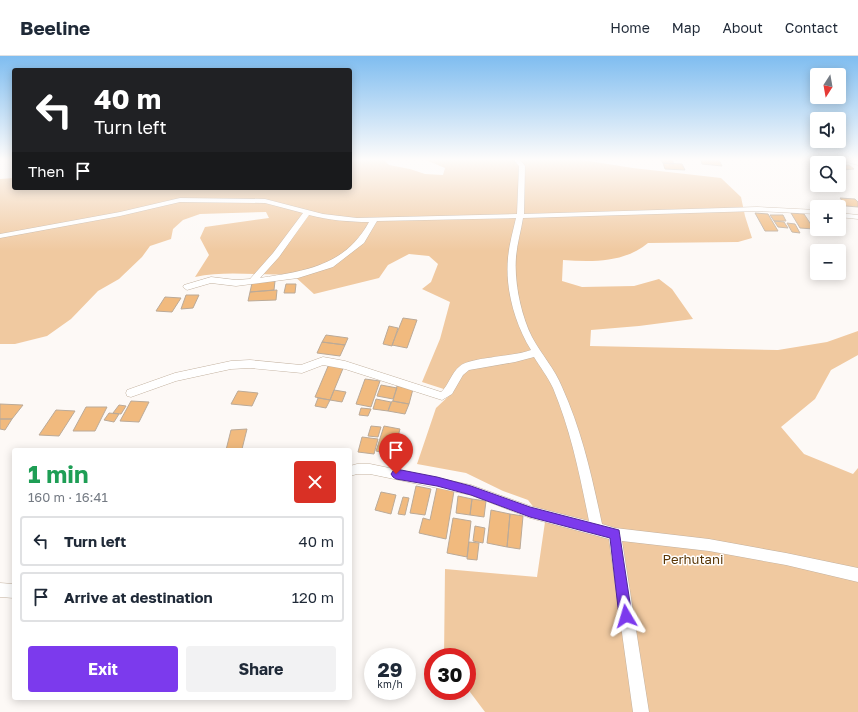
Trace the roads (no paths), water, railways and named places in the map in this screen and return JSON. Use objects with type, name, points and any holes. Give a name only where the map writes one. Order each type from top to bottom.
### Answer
[{"type":"street","points":[[521,191],[520,216],[512,258],[512,282],[522,324],[536,352],[557,386],[570,420],[580,452],[597,529]]},
{"type":"street","points":[[0,236],[105,217],[180,200],[225,202],[245,200],[265,201],[307,213],[341,219],[374,220],[469,216],[520,216],[756,209],[810,212]]},
{"type":"street","points":[[252,282],[276,255],[307,213]]},
{"type":"street","points":[[846,215],[858,217]]},
{"type":"street","points":[[187,287],[211,280],[236,283],[298,276],[330,265],[361,241],[374,220]]},
{"type":"street","points":[[131,393],[175,377],[231,365],[250,364],[302,369],[323,361],[345,365],[442,396],[448,392],[454,379],[462,369],[476,364],[525,356],[536,352]]},
{"type":"street","points":[[352,470],[357,468],[370,469],[471,490],[530,512],[615,534],[709,545],[786,559],[858,575]]},
{"type":"street","points":[[615,534],[626,616],[642,712]]},
{"type":"street","points":[[0,590],[12,591]]},
{"type":"park label","name":"Perhutani","points":[[693,559]]}]
